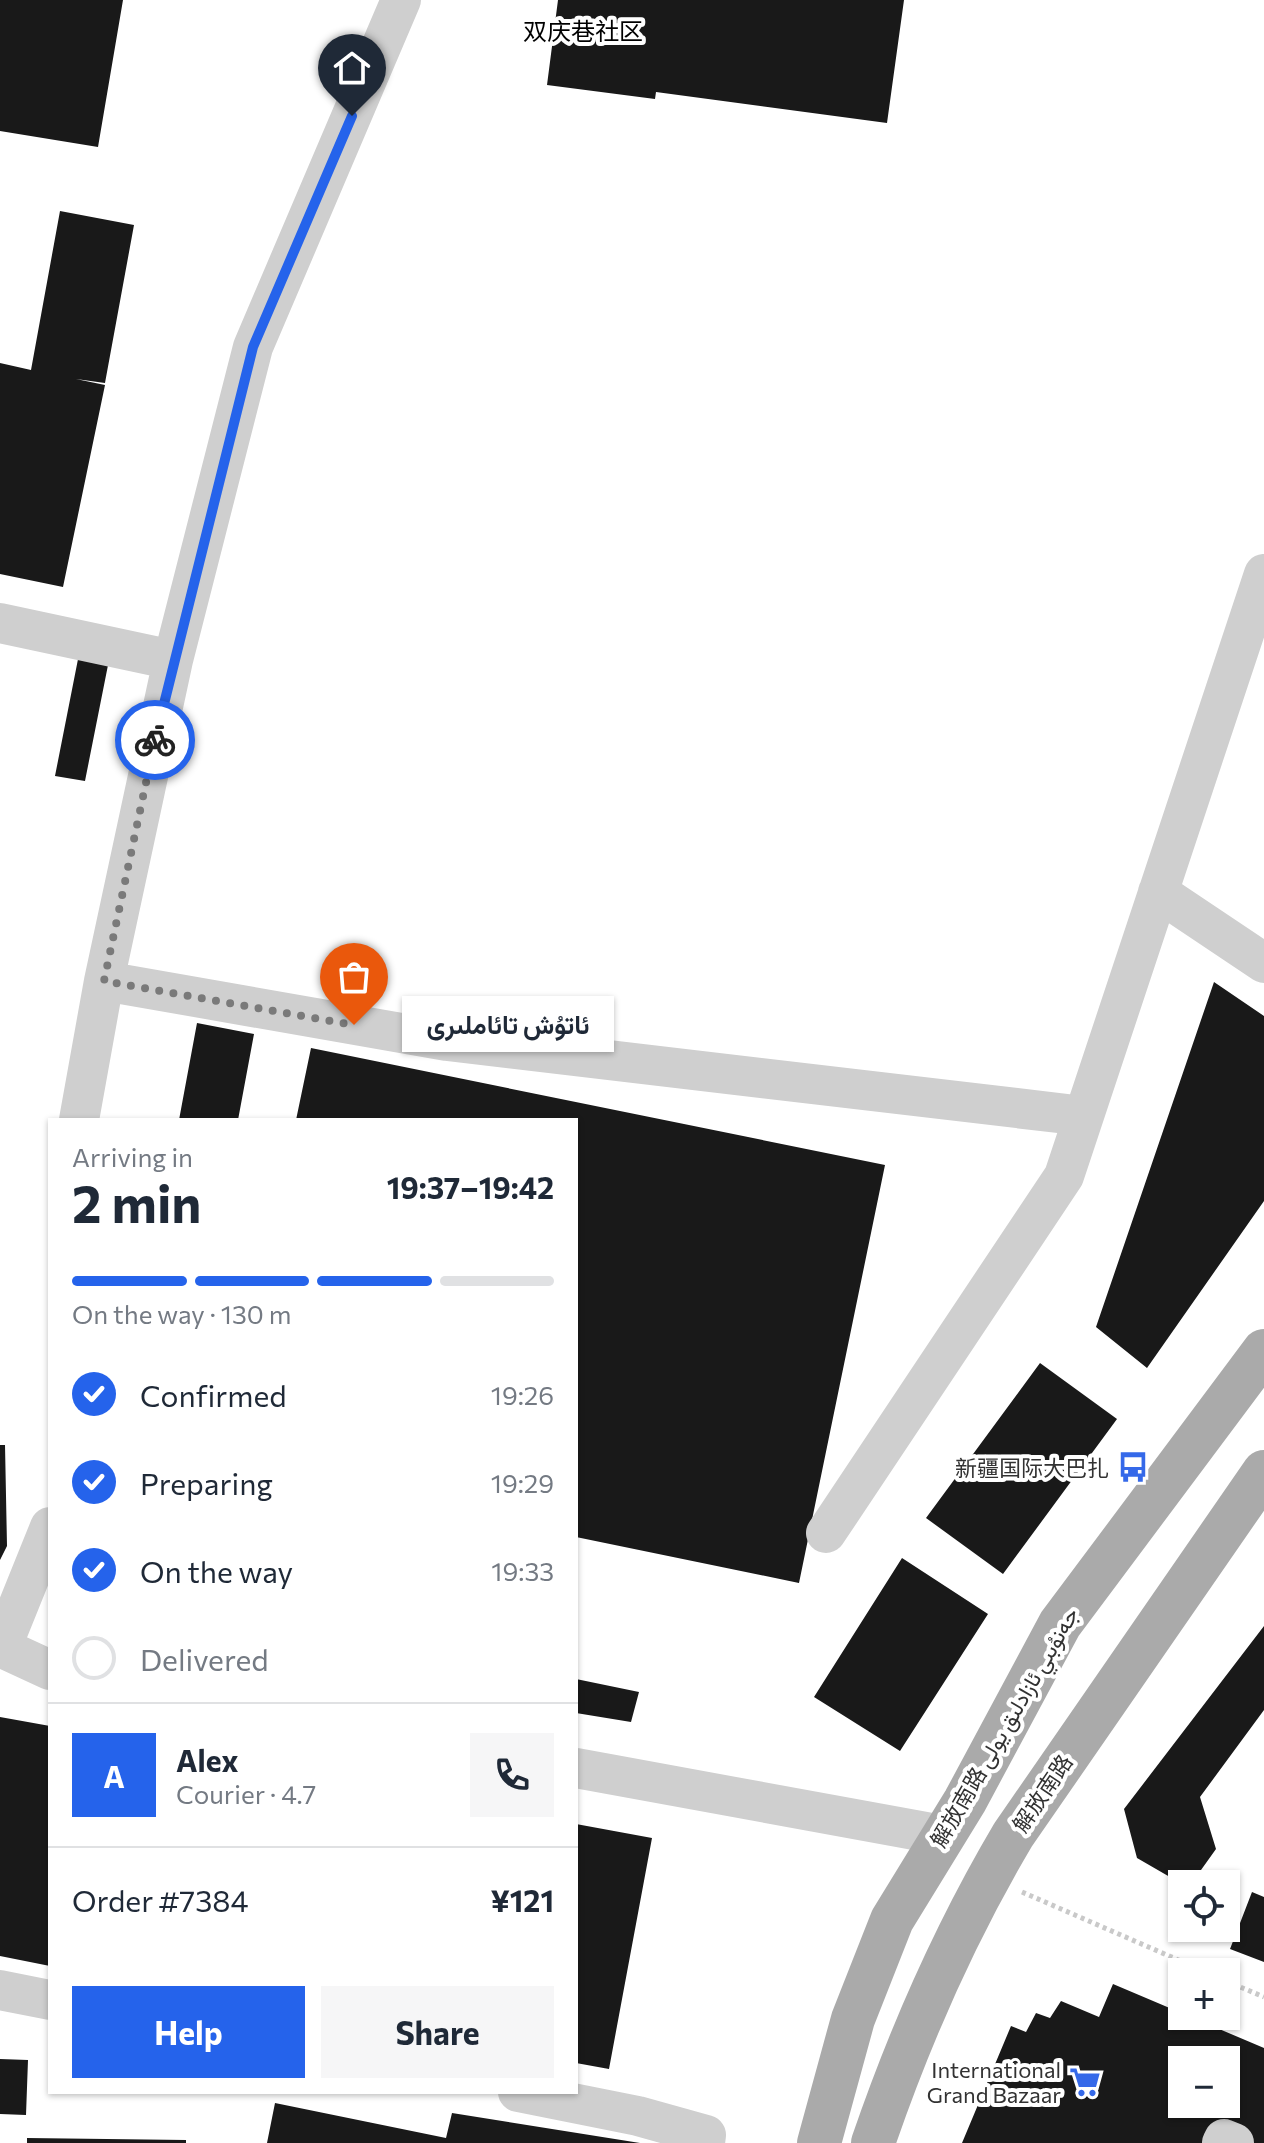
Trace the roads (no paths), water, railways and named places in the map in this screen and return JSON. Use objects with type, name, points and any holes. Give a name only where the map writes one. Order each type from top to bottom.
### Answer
[{"type":"main road","name":"解放南路 جەنۇبىي ئازادلىق يولى","points":[[819,2143],[853,2019],[892,1920],[965,1801],[1060,1624],[1264,1351]]},
{"type":"main road","name":"解放南路","points":[[873,2143],[906,2046],[988,1877],[1264,1472]]},
{"type":"street","points":[[79,1118],[104,981],[173,660],[253,347],[401,0]]},
{"type":"street","points":[[826,1533],[1064,1176],[1264,574]]},
{"type":"street","points":[[0,623],[173,660]]},
{"type":"street","points":[[1158,892],[1264,963]]},
{"type":"street","points":[[104,981],[447,1041],[1084,1116]]},
{"type":"street","points":[[48,1532],[1,1646],[48,1669]]},
{"type":"street","points":[[578,1768],[942,1835]]},
{"type":"street","points":[[0,1990],[48,2000]]},
{"type":"street","points":[[528,2094],[638,2116],[706,2135],[705,2143]]},
{"type":"street","points":[[1222,2143],[1224,2139],[1234,2143]]},
{"type":"place","name":"ئاتۇش تائاملىرى","points":[[354,1025]]},
{"type":"place","name":"新疆国际大巴扎","points":[[1133,1467]]},
{"type":"place","name":"International Grand Bazaar","points":[[1085,2082]]},
{"type":"district","name":"双庆巷社区","points":[[583,30]]}]
